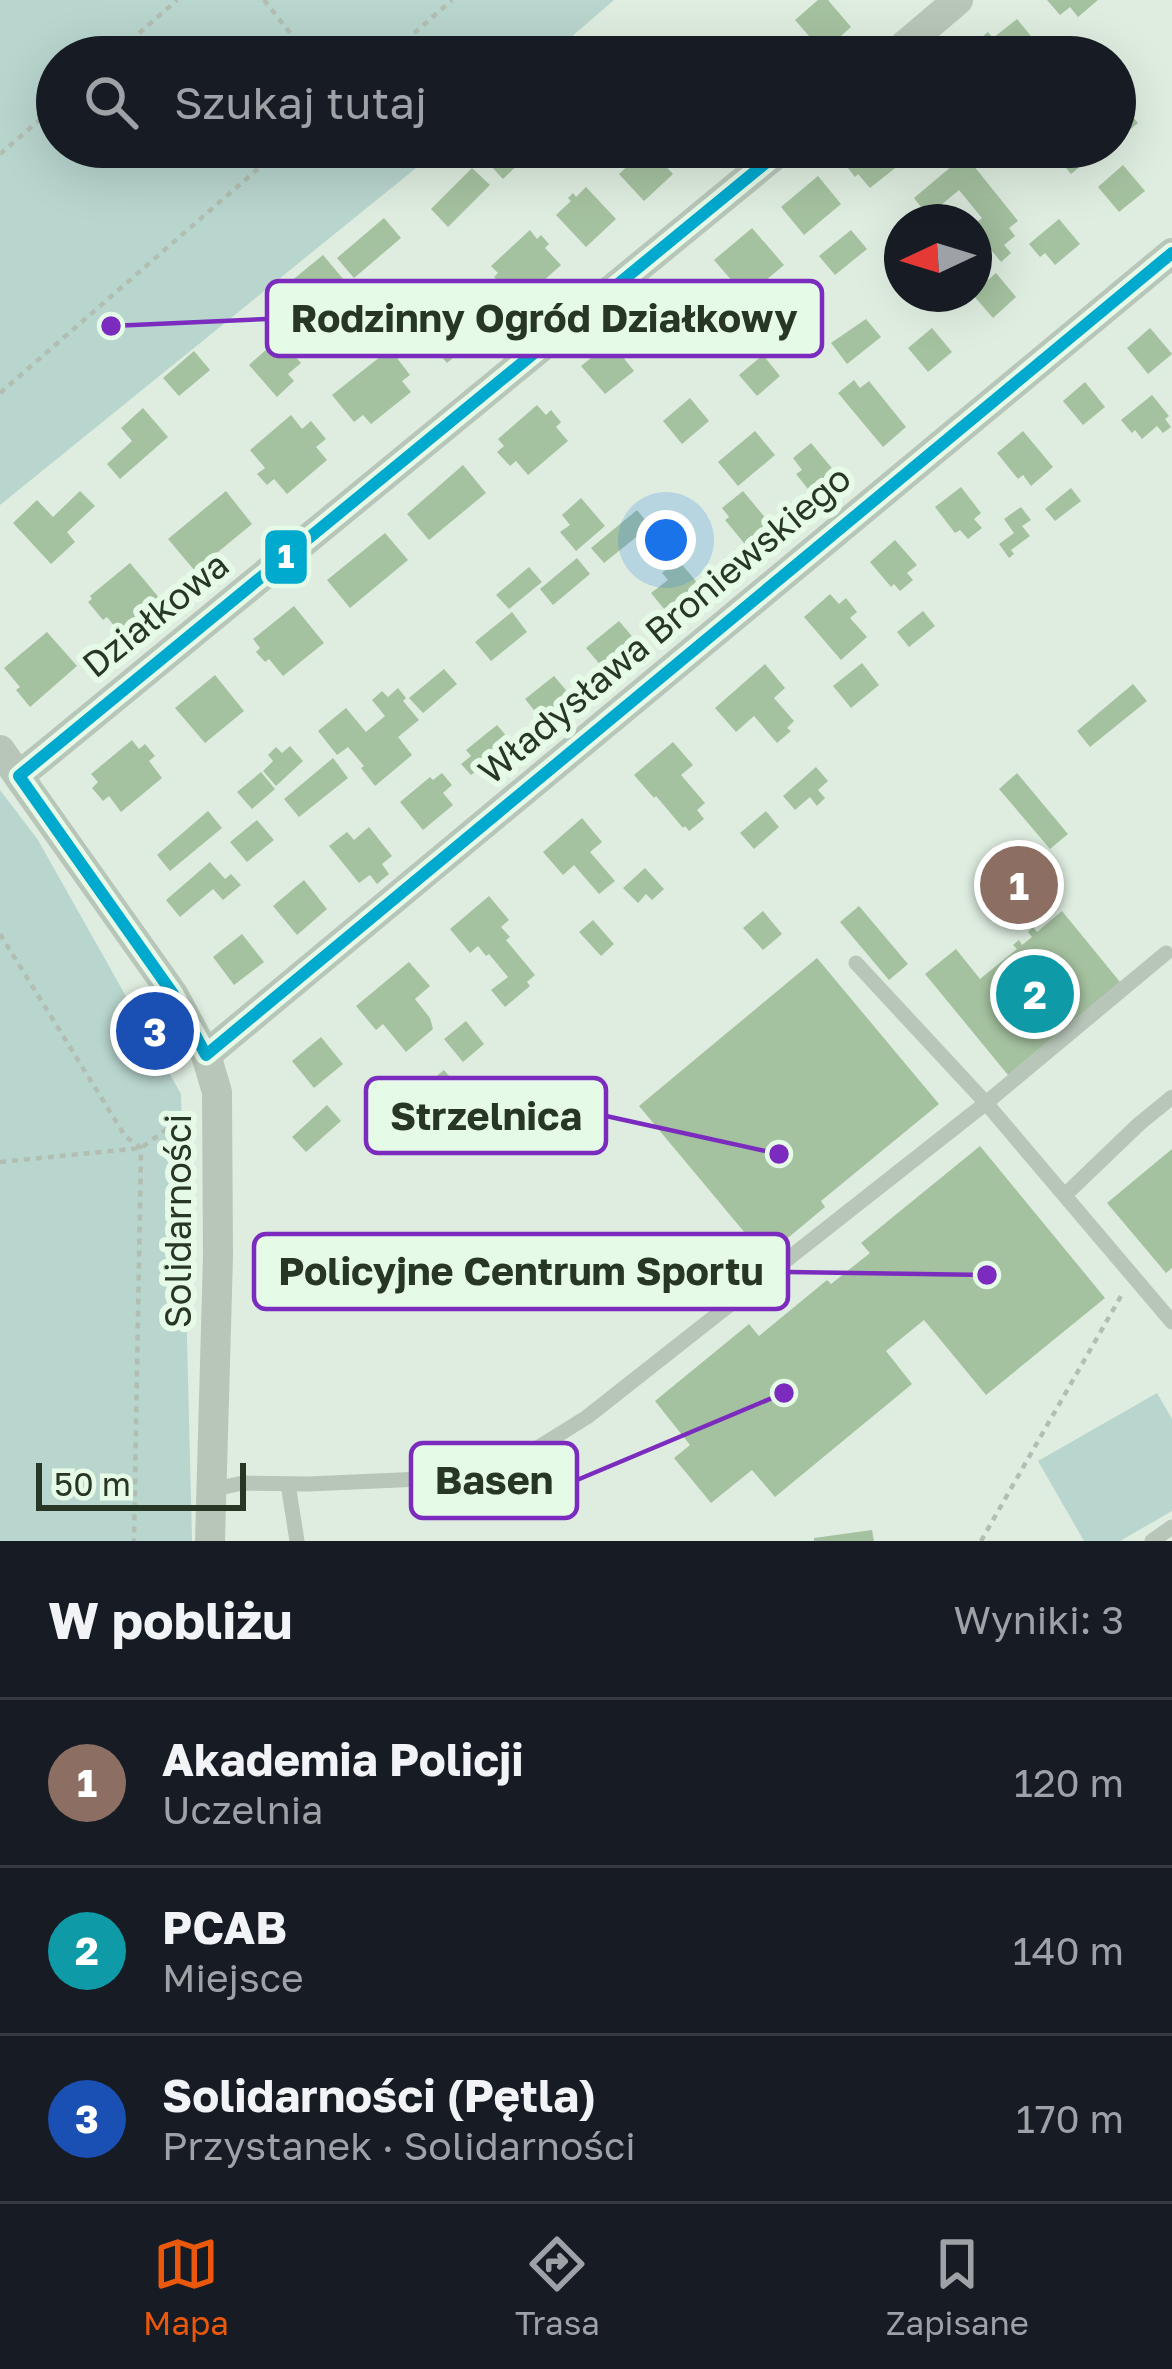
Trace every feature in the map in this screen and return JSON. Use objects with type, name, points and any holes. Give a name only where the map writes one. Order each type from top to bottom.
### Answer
[{"type":"street","points":[[916,36],[958,0]]},
{"type":"street","name":"Działkowa","points":[[19,776],[759,168]]},
{"type":"street","name":"Władysława Broniewskiego","points":[[206,1054],[1172,254]]},
{"type":"street","name":"Solidarności","points":[[0,750],[173,994],[206,1054],[217,1091],[210,1541]]},
{"type":"lane","points":[[210,1490],[243,1483],[500,1472],[587,1417],[986,1103],[1166,953]]},
{"type":"lane","points":[[856,962],[986,1103],[1172,1322]]},
{"type":"lane","points":[[1065,1196],[1172,1097]]},
{"type":"lane","points":[[288,1484],[296,1541]]},
{"type":"lane","points":[[1152,1541],[1172,1527]]},
{"type":"path","points":[[136,36],[177,0]]},
{"type":"path","points":[[264,0],[292,36]]},
{"type":"path","points":[[411,36],[452,0]]},
{"type":"path","points":[[0,154],[36,123]]},
{"type":"path","points":[[0,393],[259,168]]},
{"type":"path","points":[[0,934],[125,1136],[141,1148]]},
{"type":"path","points":[[0,1162],[141,1148],[217,1091]]},
{"type":"path","points":[[134,1541],[141,1148]]},
{"type":"path","points":[[981,1541],[1132,1275]]},
{"type":"shaded area","points":[[0,0],[614,0],[572,36],[36,36],[36,168],[416,168],[0,505]]},
{"type":"shaded area","points":[[0,790],[38,840],[181,1094],[192,1541],[0,1541]]},
{"type":"shaded area","points":[[1157,1393],[1172,1419],[1172,1511],[1120,1541],[1084,1541],[1038,1461]]},
{"type":"building","points":[[818,0],[828,0],[851,27],[841,36],[809,36],[795,20]]},
{"type":"building","points":[[1047,0],[1098,0],[1078,17],[1070,7],[1060,15]]},
{"type":"building","points":[[1017,19],[1031,36],[996,36]]},
{"type":"building","points":[[472,168],[490,185],[448,227],[431,209]]},
{"type":"building","points":[[493,168],[515,168],[503,179]]},
{"type":"building","points":[[625,168],[667,168],[673,174],[644,201],[619,174]]},
{"type":"building","points":[[848,168],[895,168],[870,188],[858,174],[855,177]]},
{"type":"building","points":[[950,168],[975,168],[1018,221],[1009,228],[1015,236],[1004,245],[1011,253],[1001,262],[992,251],[992,204],[970,204],[959,190],[942,204],[919,204],[914,198]]},
{"type":"building","points":[[1126,168],[1145,191],[1119,212],[1098,187]]},
{"type":"building","points":[[818,176],[841,204],[804,235],[781,207]]},
{"type":"building","points":[[586,187],[616,219],[586,247],[556,215],[573,193],[576,197]]},
{"type":"building","points":[[384,218],[401,238],[354,278],[337,258]]},
{"type":"building","points":[[1059,219],[1080,244],[1055,265],[1029,244]]},
{"type":"building","points":[[752,228],[784,265],[746,297],[714,260]]},
{"type":"building","points":[[530,230],[549,244],[545,248],[561,265],[522,300],[507,283],[503,286],[494,277],[498,273],[491,266]]},
{"type":"building","points":[[851,230],[867,249],[835,275],[819,256]]},
{"type":"building","points":[[323,255],[344,280],[311,307],[290,282]]},
{"type":"building","points":[[996,273],[1016,297],[993,318],[988,312],[992,312],[992,276]]},
{"type":"building","points":[[453,311],[476,338],[447,363],[424,337]]},
{"type":"building","points":[[866,319],[881,337],[847,364],[831,343]]},
{"type":"building","points":[[932,328],[952,352],[928,372],[908,348]]},
{"type":"building","points":[[1150,328],[1172,354],[1148,374],[1127,348]]},
{"type":"building","points":[[279,338],[301,363],[288,374],[294,381],[277,397],[249,365]]},
{"type":"building","points":[[611,342],[634,371],[605,394],[581,366]]},
{"type":"building","points":[[390,349],[410,375],[402,381],[411,392],[371,424],[363,415],[354,422],[332,395]]},
{"type":"building","points":[[194,351],[210,370],[179,396],[163,378]]},
{"type":"building","points":[[763,355],[780,376],[757,396],[739,375]]},
{"type":"building","points":[[854,380],[860,388],[869,381],[906,427],[883,447],[838,393]]},
{"type":"building","points":[[1085,382],[1105,407],[1083,425],[1063,401]]},
{"type":"building","points":[[1152,395],[1169,416],[1165,419],[1171,427],[1163,433],[1157,426],[1142,439],[1121,420]]},
{"type":"building","points":[[690,398],[709,421],[682,444],[663,421]]},
{"type":"building","points":[[537,405],[546,415],[551,410],[561,422],[556,427],[568,441],[528,475],[516,461],[510,466],[497,452],[504,446],[498,439]]},
{"type":"building","points":[[143,408],[168,437],[120,479],[107,464],[132,441],[121,428]]},
{"type":"building","points":[[291,415],[302,429],[311,421],[326,439],[316,447],[327,460],[287,494],[274,479],[267,485],[257,474],[265,468],[250,450]]},
{"type":"building","points":[[755,431],[775,455],[738,486],[718,462]]},
{"type":"building","points":[[1023,431],[1053,467],[1031,486],[1023,475],[1018,479],[997,453]]},
{"type":"building","points":[[811,443],[841,479],[816,499],[796,474],[802,470],[793,458]]},
{"type":"building","points":[[463,465],[486,493],[429,540],[407,514]]},
{"type":"building","points":[[961,487],[981,513],[974,519],[982,528],[968,539],[960,530],[955,533],[935,507]]},
{"type":"building","points":[[1071,488],[1081,501],[1055,521],[1045,509]]},
{"type":"building","points":[[80,491],[95,506],[67,532],[75,542],[51,564],[13,523],[37,500],[53,517]]},
{"type":"building","points":[[226,491],[252,524],[195,571],[168,539]]},
{"type":"building","points":[[743,491],[778,533],[753,554],[725,520],[729,517],[722,508]]},
{"type":"building","points":[[581,498],[605,526],[576,551],[560,532],[570,525],[562,515]]},
{"type":"building","points":[[1021,507],[1031,520],[1022,526],[1030,536],[1011,550],[1014,554],[1009,558],[999,544],[1014,533],[1004,519]]},
{"type":"building","points":[[637,510],[650,526],[604,563],[591,548]]},
{"type":"building","points":[[385,533],[408,560],[350,608],[327,580]]},
{"type":"building","points":[[895,540],[917,565],[907,573],[913,580],[900,591],[870,562]]},
{"type":"building","points":[[577,558],[590,574],[553,605],[540,589]]},
{"type":"building","points":[[678,560],[706,593],[673,620],[651,593],[668,580],[662,573]]},
{"type":"building","points":[[130,563],[161,600],[120,633],[88,602]]},
{"type":"building","points":[[529,567],[542,582],[509,609],[496,595]]},
{"type":"building","points":[[830,594],[839,604],[846,598],[857,612],[850,618],[867,637],[841,660],[804,617]]},
{"type":"building","points":[[294,606],[324,643],[283,676],[256,652],[260,648],[253,639]]},
{"type":"building","points":[[923,611],[935,626],[909,647],[897,632]]},
{"type":"building","points":[[512,612],[527,632],[491,661],[475,642]]},
{"type":"building","points":[[619,621],[642,648],[609,675],[586,648]]},
{"type":"building","points":[[47,632],[77,666],[30,707],[4,668]]},
{"type":"building","points":[[862,663],[879,685],[851,708],[833,686]]},
{"type":"building","points":[[765,664],[785,688],[774,698],[794,721],[787,728],[791,731],[777,743],[754,716],[736,732],[715,708]]},
{"type":"building","points":[[444,669],[457,684],[423,713],[409,698]]},
{"type":"building","points":[[215,675],[244,711],[205,743],[175,708]]},
{"type":"building","points":[[554,676],[576,702],[547,726],[525,699]]},
{"type":"building","points":[[1133,684],[1147,701],[1090,747],[1077,731]]},
{"type":"building","points":[[398,688],[419,720],[398,737],[412,755],[375,786],[348,747],[337,755],[318,731],[346,708],[366,732],[385,716],[372,700],[382,691],[388,697]]},
{"type":"building","points":[[497,725],[519,751],[488,777],[480,768],[471,775],[461,764],[471,756],[466,750]]},
{"type":"building","points":[[132,740],[139,749],[145,744],[155,756],[149,761],[162,778],[121,812],[109,796],[103,801],[92,788],[98,782],[91,774]]},
{"type":"building","points":[[673,742],[693,765],[681,775],[705,803],[697,810],[704,819],[689,831],[634,775]]},
{"type":"building","points":[[290,746],[303,761],[276,786],[263,771],[273,761],[268,755],[276,747],[282,753]]},
{"type":"building","points":[[333,758],[348,778],[299,817],[284,799]]},
{"type":"building","points":[[816,767],[828,781],[818,790],[825,798],[817,806],[810,797],[795,810],[783,796]]},
{"type":"building","points":[[261,772],[275,789],[252,809],[237,792]]},
{"type":"building","points":[[442,773],[452,785],[443,793],[453,805],[423,830],[400,802]]},
{"type":"building","points":[[1017,773],[1068,834],[1050,849],[999,789]]},
{"type":"building","points":[[208,811],[222,828],[170,871],[157,855]]},
{"type":"building","points":[[766,811],[779,827],[754,849],[740,833]]},
{"type":"building","points":[[582,818],[602,842],[590,852],[615,881],[599,894],[574,865],[563,875],[543,852]]},
{"type":"building","points":[[257,820],[274,840],[247,862],[230,842]]},
{"type":"building","points":[[369,827],[392,856],[382,864],[389,874],[377,884],[370,875],[359,883],[329,846],[347,832],[354,840]]},
{"type":"building","points":[[210,862],[225,879],[231,874],[241,885],[223,900],[213,889],[180,917],[166,900]]},
{"type":"building","points":[[645,868],[664,889],[652,900],[646,894],[638,903],[623,888]]},
{"type":"building","points":[[304,880],[327,909],[297,935],[273,906]]},
{"type":"building","points":[[489,896],[509,920],[501,927],[510,937],[506,940],[535,975],[527,982],[530,986],[505,1007],[491,990],[508,977],[478,946],[470,953],[450,929]]},
{"type":"building","points":[[859,906],[908,964],[889,980],[840,922]]},
{"type":"building","points":[[763,911],[782,934],[763,950],[743,928]]},
{"type":"building","points":[[1062,911],[1120,982],[1008,1075],[925,974],[956,949],[980,979],[1017,949],[1013,945],[1019,940],[1022,945],[1032,937],[1028,932],[1033,927],[1037,932]]},
{"type":"building","points":[[593,920],[614,944],[601,956],[579,932]]},
{"type":"building","points":[[242,934],[264,962],[234,985],[213,957]]},
{"type":"building","points":[[817,958],[939,1104],[821,1201],[825,1207],[765,1257],[639,1106]]},
{"type":"building","points":[[409,962],[430,986],[415,999],[433,1029],[406,1052],[383,1024],[376,1030],[356,1006]]},
{"type":"building","points":[[466,1021],[484,1044],[463,1062],[444,1039]]},
{"type":"building","points":[[321,1037],[343,1064],[314,1088],[292,1061]]},
{"type":"building","points":[[444,1070],[463,1092],[440,1111],[421,1089]]},
{"type":"building","points":[[327,1105],[341,1121],[306,1152],[292,1137]]},
{"type":"building","points":[[980,1146],[1105,1298],[986,1395],[924,1320],[886,1351],[912,1384],[775,1497],[752,1470],[711,1503],[674,1458],[690,1445],[655,1401],[749,1324],[759,1336],[827,1280],[831,1284],[870,1253],[861,1243]]},
{"type":"building","points":[[1172,1149],[1172,1268],[1166,1273],[1107,1203]]},
{"type":"building","points":[[872,1530],[874,1541],[814,1541],[814,1538]]},
{"type":"transit line","name":"1","points":[[759,168],[19,776],[173,994],[206,1055],[1172,253]]},
{"type":"place","name":"Rodzinny Ogród Działkowy","points":[[111,326]]},
{"type":"place","name":"Akademia Policji","points":[[1019,885]]},
{"type":"place","name":"PCAB","points":[[1035,994]]},
{"type":"place","name":"Solidarności (Pętla)","points":[[155,1031]]},
{"type":"place","name":"Strzelnica","points":[[779,1154]]},
{"type":"place","name":"Policyjne Centrum Sportu","points":[[987,1275]]},
{"type":"place","name":"Basen","points":[[784,1393]]}]
